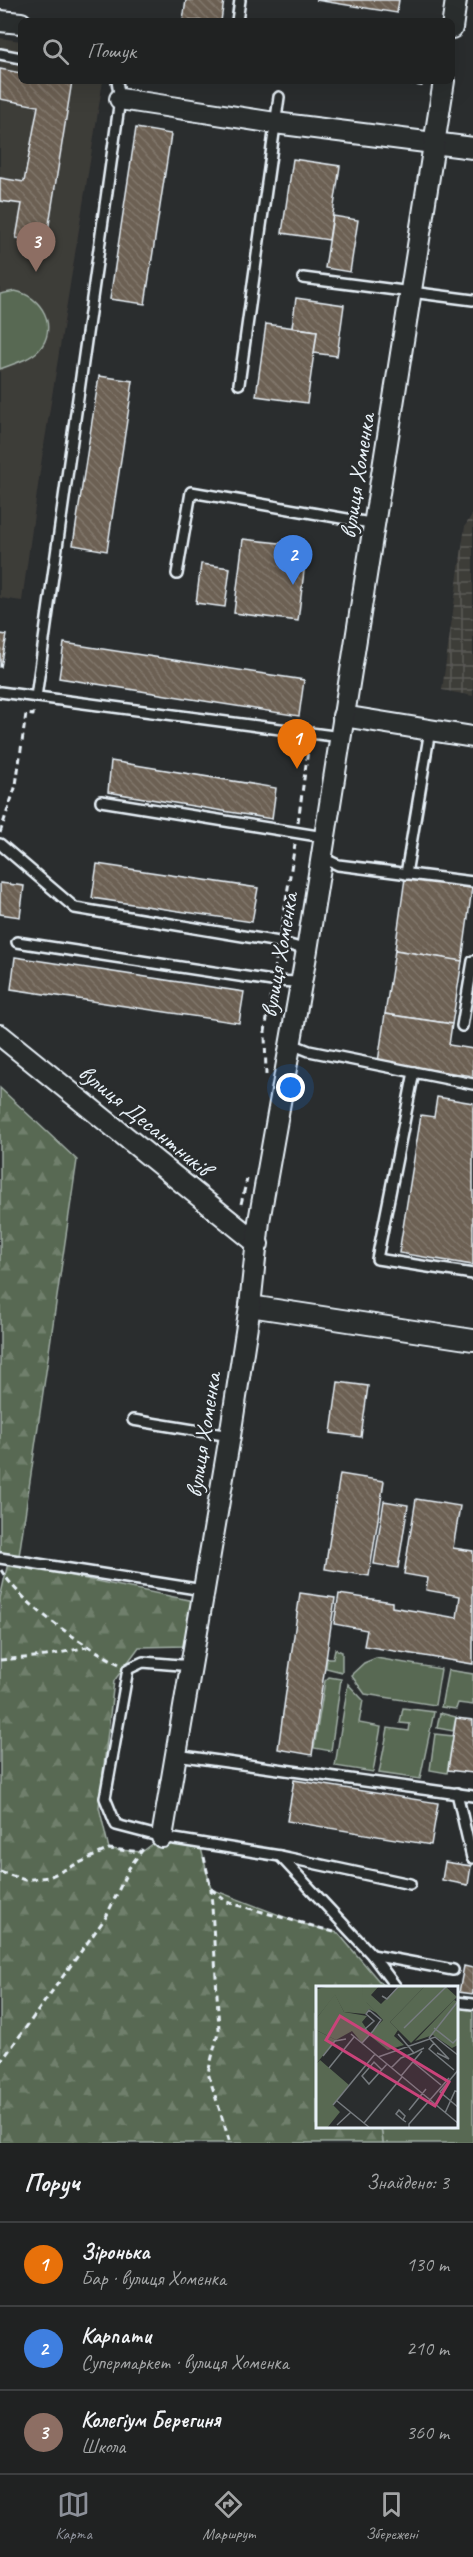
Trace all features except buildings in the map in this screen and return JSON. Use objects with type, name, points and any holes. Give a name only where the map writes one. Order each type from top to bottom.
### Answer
[{"type":"street","points":[[453,18],[456,0]]},
{"type":"street","points":[[0,21],[18,23]]},
{"type":"street","name":"вулиця Хоменка","points":[[157,1836],[176,1755],[230,1436],[250,1306],[259,1221],[307,950],[376,524],[443,84]]},
{"type":"street","points":[[118,90],[275,123],[473,148]]},
{"type":"street","points":[[344,716],[464,735]]},
{"type":"street","name":"вулиця Десантників","points":[[0,1035],[258,1244]]},
{"type":"street","points":[[250,1306],[473,1340]]},
{"type":"lane","points":[[237,18],[240,0]]},
{"type":"lane","points":[[0,54],[18,57]]},
{"type":"lane","points":[[36,697],[118,90]]},
{"type":"lane","points":[[238,384],[279,97]]},
{"type":"lane","points":[[303,278],[473,300]]},
{"type":"lane","points":[[177,574],[191,492],[376,524]]},
{"type":"lane","points":[[0,692],[340,737]]},
{"type":"lane","points":[[464,735],[473,725]]},
{"type":"lane","points":[[406,874],[430,730]]},
{"type":"lane","points":[[101,801],[323,847],[338,865],[473,882]]},
{"type":"lane","points":[[0,844],[75,908],[279,942],[307,950]]},
{"type":"lane","points":[[17,942],[272,981],[300,982]]},
{"type":"lane","points":[[462,1026],[473,961]]},
{"type":"lane","points":[[289,1043],[309,1051],[473,1084]]},
{"type":"lane","points":[[414,1072],[377,1259],[473,1274]]},
{"type":"lane","points":[[133,1420],[230,1436]]},
{"type":"lane","points":[[0,1558],[203,1590]]},
{"type":"lane","points":[[192,1666],[143,1662],[128,1669],[105,1798],[116,1825],[157,1836],[280,1856],[410,1884]]},
{"type":"lane","points":[[176,1755],[473,1796]]},
{"type":"lane","points":[[457,1793],[472,1858]]},
{"type":"lane","points":[[280,1856],[372,1955],[395,1986]]},
{"type":"lane","points":[[372,1955],[453,1970]]},
{"type":"lane","points":[[458,2002],[473,2004]]},
{"type":"path","points":[[0,833],[16,785],[27,714],[33,715],[36,697]]},
{"type":"path","points":[[0,1569],[13,1589],[87,1647],[128,1669]]},
{"type":"path","points":[[0,1660],[46,1656],[87,1647]]},
{"type":"path","points":[[0,2063],[106,1917],[129,1868],[157,1836]]},
{"type":"path","points":[[200,1844],[211,1889],[219,2029],[208,2073],[230,2143]]},
{"type":"path","points":[[0,1872],[25,1880],[49,1877],[109,1849],[142,1852]]},
{"type":"path","points":[[211,1889],[227,1902],[256,1911],[338,1933],[347,1930]]},
{"type":"shaded area","points":[[0,38],[18,41],[18,84],[103,84],[41,464],[22,601],[0,598]]},
{"type":"shaded area","points":[[473,513],[473,696],[442,690],[465,526]]},
{"type":"green space","points":[[15,291],[25,294],[40,306],[45,314],[47,332],[45,341],[39,350],[21,361],[0,369],[0,294]]},
{"type":"green space","points":[[0,1088],[77,1160],[19,1556],[0,1552]]},
{"type":"green space","points":[[8,1563],[194,1601],[185,1646],[139,1647],[114,1681],[99,1807],[109,1849],[142,1852],[162,1837],[200,1844],[211,1889],[303,1924],[338,1933],[383,1986],[316,1986],[316,2128],[381,2128],[383,2143],[0,2143],[0,1598]]},
{"type":"green space","points":[[335,1649],[342,1652],[342,1672],[326,1668],[327,1658],[333,1658]]},
{"type":"green space","points":[[376,1658],[441,1669],[435,1705],[365,1694],[351,1675],[364,1663]]},
{"type":"green space","points":[[448,1670],[473,1674],[473,1705],[458,1703],[456,1709],[441,1707]]},
{"type":"green space","points":[[329,1677],[341,1679],[331,1751],[314,1748],[325,1681]]},
{"type":"green space","points":[[348,1684],[363,1700],[359,1723],[381,1727],[373,1772],[335,1766]]},
{"type":"green space","points":[[403,1708],[434,1712],[420,1779],[379,1773],[388,1728],[409,1731],[410,1724],[400,1723]]},
{"type":"green space","points":[[440,1713],[456,1717],[453,1731],[437,1728]]},
{"type":"green space","points":[[435,1734],[453,1736],[447,1773],[430,1770]]},
{"type":"green space","points":[[458,2008],[473,2009],[473,2143],[383,2143],[381,2128],[458,2128]]},
{"type":"place","name":"Колегіум Берегиня","points":[[36,272]]},
{"type":"place","name":"Карпати","points":[[293,585]]},
{"type":"place","name":"Зіронька","points":[[297,769]]}]
